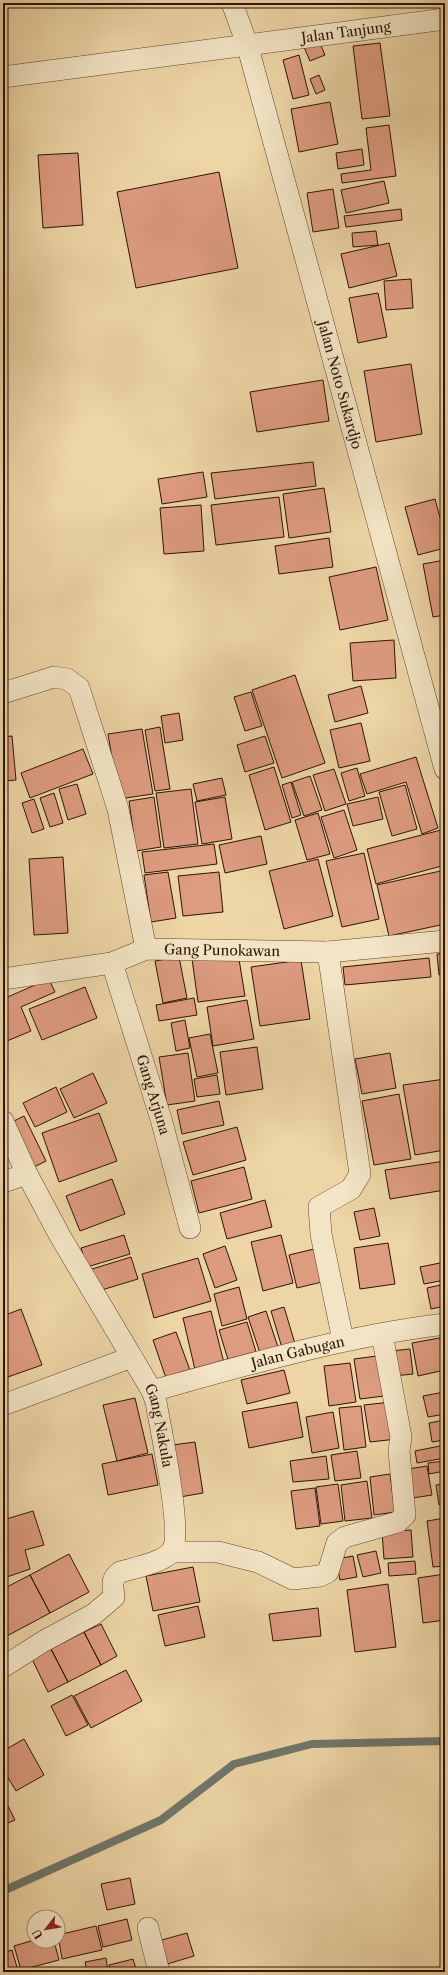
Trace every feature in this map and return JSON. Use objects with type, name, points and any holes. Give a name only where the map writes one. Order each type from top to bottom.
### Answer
[{"type":"street","name":"Jalan Noto Sukardjo","points":[[232,3],[247,44],[445,769]]},
{"type":"street","name":"Jalan Tanjung","points":[[3,77],[445,18]]},
{"type":"street","points":[[3,693],[54,677],[67,679],[79,688],[118,809],[146,949]]},
{"type":"street","name":"Gang Punokawan","points":[[3,979],[112,963],[146,949],[328,952],[445,941]]},
{"type":"street","points":[[328,952],[360,1174],[351,1188],[319,1207],[321,1234],[344,1340]]},
{"type":"street","name":"Gang Arjuna","points":[[112,963],[161,1119],[190,1228]]},
{"type":"street","name":"Gang Nakula","points":[[3,1121],[27,1174],[60,1236],[152,1391],[156,1402],[171,1485],[176,1540],[172,1552]]},
{"type":"street","points":[[3,1182],[27,1174]]},
{"type":"street","name":"Jalan Gabugan","points":[[152,1391],[307,1348],[403,1329],[445,1324]]},
{"type":"street","points":[[3,1667],[44,1641],[94,1614],[110,1602],[114,1597],[112,1582],[120,1572],[160,1560],[172,1552],[218,1552],[258,1562],[293,1579],[320,1576],[328,1572],[337,1543],[345,1537],[398,1522],[405,1515],[399,1451],[401,1437],[382,1334]]},
{"type":"street","points":[[3,1405],[132,1357]]},
{"type":"street","points":[[148,1928],[159,1972]]},
{"type":"building","points":[[319,41],[325,55],[310,61],[304,47]]},
{"type":"building","points":[[380,43],[390,116],[362,119],[353,46]]},
{"type":"building","points":[[299,55],[309,95],[293,99],[283,60]]},
{"type":"building","points":[[319,75],[325,90],[316,94],[310,79]]},
{"type":"building","points":[[330,102],[338,144],[299,152],[291,109]]},
{"type":"building","points":[[389,125],[396,176],[342,183],[341,174],[371,170],[366,128]]},
{"type":"building","points":[[362,149],[364,165],[338,169],[336,153]]},
{"type":"building","points":[[78,153],[83,225],[43,228],[38,155]]},
{"type":"building","points":[[219,172],[238,268],[136,288],[117,192]]},
{"type":"building","points":[[384,181],[389,203],[346,213],[341,190]]},
{"type":"building","points":[[333,189],[339,228],[313,232],[307,193]]},
{"type":"building","points":[[401,209],[402,220],[346,227],[344,216]]},
{"type":"building","points":[[376,231],[378,245],[353,247],[352,233]]},
{"type":"building","points":[[389,243],[397,276],[349,288],[341,254]]},
{"type":"building","points":[[411,279],[413,308],[386,310],[384,281]]},
{"type":"building","points":[[378,293],[387,337],[358,343],[349,298]]},
{"type":"building","points":[[411,364],[422,434],[376,442],[364,371]]},
{"type":"building","points":[[323,380],[329,421],[257,432],[250,392]]},
{"type":"building","points":[[313,462],[316,486],[215,499],[211,473]]},
{"type":"building","points":[[203,472],[207,497],[162,504],[158,479]]},
{"type":"building","points":[[324,488],[331,532],[289,538],[283,494]]},
{"type":"building","points":[[279,497],[284,537],[216,545],[211,505]]},
{"type":"building","points":[[435,499],[445,536],[445,548],[418,555],[405,507]]},
{"type":"building","points":[[201,505],[204,551],[164,554],[160,508]]},
{"type":"building","points":[[329,538],[333,567],[279,574],[275,546]]},
{"type":"building","points":[[445,560],[445,615],[433,617],[423,564]]},
{"type":"building","points":[[376,567],[388,620],[340,630],[329,577]]},
{"type":"building","points":[[394,640],[396,678],[353,681],[350,643]]},
{"type":"building","points":[[295,675],[325,763],[282,778],[252,690]]},
{"type":"building","points":[[361,686],[368,713],[335,722],[328,695]]},
{"type":"building","points":[[251,692],[262,726],[245,731],[234,697]]},
{"type":"building","points":[[179,713],[183,740],[165,743],[161,716]]},
{"type":"building","points":[[361,723],[370,761],[339,768],[330,730]]},
{"type":"building","points":[[160,727],[170,789],[155,791],[145,730]]},
{"type":"building","points":[[142,729],[153,794],[119,799],[108,734]]},
{"type":"building","points":[[12,736],[16,780],[3,781],[3,737]]},
{"type":"building","points":[[265,736],[274,763],[245,772],[237,745]]},
{"type":"building","points":[[83,749],[93,774],[30,798],[21,773]]},
{"type":"building","points":[[416,757],[438,828],[422,834],[406,782],[367,794],[360,774]]},
{"type":"building","points":[[274,767],[291,822],[265,830],[249,775]]},
{"type":"building","points":[[357,768],[365,796],[349,801],[341,773]]},
{"type":"building","points":[[334,769],[346,804],[325,811],[313,775]]},
{"type":"building","points":[[310,776],[322,810],[304,816],[292,782]]},
{"type":"building","points":[[222,778],[226,795],[197,801],[193,784]]},
{"type":"building","points":[[291,782],[301,815],[292,818],[282,785]]},
{"type":"building","points":[[77,784],[86,814],[68,820],[59,789]]},
{"type":"building","points":[[405,785],[417,829],[392,836],[379,792]]},
{"type":"building","points":[[191,789],[198,844],[164,848],[156,793]]},
{"type":"building","points":[[54,793],[63,823],[50,827],[40,798]]},
{"type":"building","points":[[154,797],[161,847],[136,851],[129,801]]},
{"type":"building","points":[[225,797],[232,839],[202,844],[195,802]]},
{"type":"building","points":[[378,797],[383,819],[353,826],[347,804]]},
{"type":"building","points":[[34,799],[44,829],[32,833],[22,803]]},
{"type":"building","points":[[344,810],[357,850],[334,858],[321,817]]},
{"type":"building","points":[[318,813],[330,854],[307,860],[295,820]]},
{"type":"building","points":[[445,829],[445,865],[376,884],[367,849]]},
{"type":"building","points":[[261,836],[267,864],[225,873],[219,845]]},
{"type":"building","points":[[214,844],[217,864],[145,873],[142,852]]},
{"type":"building","points":[[364,853],[379,919],[342,927],[326,861]]},
{"type":"building","points":[[63,857],[68,933],[34,935],[29,859]]},
{"type":"building","points":[[318,859],[333,916],[284,929],[269,871]]},
{"type":"building","points":[[445,870],[445,924],[389,936],[377,885]]},
{"type":"building","points":[[168,872],[176,918],[151,922],[144,875]]},
{"type":"building","points":[[219,872],[223,912],[183,916],[178,876]]},
{"type":"building","points":[[238,953],[245,996],[198,1002],[192,959]]},
{"type":"building","points":[[437,954],[445,954],[445,974],[439,975]]},
{"type":"building","points":[[179,957],[187,998],[163,1003],[155,961]]},
{"type":"building","points":[[429,958],[431,977],[345,985],[343,967]]},
{"type":"building","points":[[301,960],[310,1019],[260,1026],[251,967]]},
{"type":"building","points":[[49,979],[55,992],[21,1007],[31,1031],[7,1041],[3,1032],[3,999]]},
{"type":"building","points":[[85,987],[97,1018],[42,1040],[29,1009]]},
{"type":"building","points":[[194,998],[197,1015],[159,1021],[156,1005]]},
{"type":"building","points":[[247,1000],[254,1039],[213,1046],[207,1007]]},
{"type":"building","points":[[185,1020],[190,1048],[176,1051],[171,1023]]},
{"type":"building","points":[[210,1034],[218,1073],[197,1077],[189,1038]]},
{"type":"building","points":[[257,1047],[263,1089],[226,1095],[220,1052]]},
{"type":"building","points":[[188,1053],[195,1101],[167,1105],[159,1057]]},
{"type":"building","points":[[390,1053],[396,1088],[362,1094],[355,1059]]},
{"type":"building","points":[[93,1073],[107,1103],[74,1118],[60,1089]]},
{"type":"building","points":[[217,1075],[220,1094],[197,1097],[194,1079]]},
{"type":"building","points":[[445,1079],[445,1150],[415,1155],[403,1085]]},
{"type":"building","points":[[56,1087],[67,1112],[35,1127],[23,1103]]},
{"type":"building","points":[[399,1094],[411,1159],[374,1165],[362,1101]]},
{"type":"building","points":[[219,1101],[224,1125],[182,1134],[177,1110]]},
{"type":"building","points":[[99,1113],[117,1161],[59,1182],[42,1133]]},
{"type":"building","points":[[24,1116],[46,1161],[32,1168],[10,1123]]},
{"type":"building","points":[[237,1127],[246,1160],[193,1175],[183,1142]]},
{"type":"building","points":[[445,1161],[445,1190],[390,1199],[385,1170]]},
{"type":"building","points":[[244,1167],[252,1199],[199,1213],[191,1181]]},
{"type":"building","points":[[112,1179],[125,1214],[80,1231],[66,1196]]},
{"type":"building","points":[[265,1200],[272,1227],[227,1239],[220,1213]]},
{"type":"building","points":[[374,1208],[380,1236],[360,1240],[354,1212]]},
{"type":"building","points":[[124,1235],[130,1254],[87,1267],[81,1248]]},
{"type":"building","points":[[281,1235],[293,1283],[263,1291],[251,1242]]},
{"type":"building","points":[[388,1243],[395,1284],[360,1289],[354,1248]]},
{"type":"building","points":[[225,1246],[237,1280],[215,1288],[203,1254]]},
{"type":"building","points":[[314,1249],[322,1282],[297,1288],[289,1255]]},
{"type":"building","points":[[131,1257],[138,1279],[95,1292],[89,1270]]},
{"type":"building","points":[[198,1258],[211,1301],[154,1318],[142,1274]]},
{"type":"building","points":[[445,1262],[445,1280],[424,1284],[420,1267]]},
{"type":"building","points":[[445,1284],[445,1306],[431,1309],[427,1288]]},
{"type":"building","points":[[239,1287],[247,1319],[222,1326],[214,1294]]},
{"type":"building","points":[[284,1307],[296,1347],[283,1351],[271,1311]]},
{"type":"building","points":[[21,1309],[42,1365],[5,1378],[3,1374],[3,1316]]},
{"type":"building","points":[[211,1311],[225,1367],[196,1374],[183,1318]]},
{"type":"building","points":[[266,1311],[280,1353],[262,1359],[248,1317]]},
{"type":"building","points":[[247,1322],[257,1355],[229,1363],[219,1330]]},
{"type":"building","points":[[176,1332],[191,1373],[167,1381],[153,1340]]},
{"type":"building","points":[[445,1337],[445,1370],[418,1376],[412,1343]]},
{"type":"building","points":[[410,1349],[413,1374],[394,1376],[391,1351]]},
{"type":"building","points":[[377,1356],[384,1396],[360,1399],[354,1359]]},
{"type":"building","points":[[350,1363],[356,1402],[329,1406],[324,1366]]},
{"type":"building","points":[[284,1370],[290,1393],[247,1404],[241,1380]]},
{"type":"building","points":[[444,1392],[445,1414],[428,1417],[423,1396]]},
{"type":"building","points":[[135,1398],[148,1453],[117,1461],[103,1405]]},
{"type":"building","points":[[297,1402],[303,1437],[249,1448],[242,1412]]},
{"type":"building","points":[[391,1402],[397,1439],[370,1442],[364,1405]]},
{"type":"building","points":[[361,1406],[366,1447],[344,1450],[339,1408]]},
{"type":"building","points":[[333,1412],[339,1448],[312,1453],[306,1417]]},
{"type":"building","points":[[445,1420],[445,1440],[432,1442],[429,1423]]},
{"type":"building","points":[[195,1442],[203,1493],[180,1497],[172,1445]]},
{"type":"building","points":[[445,1445],[445,1458],[417,1463],[415,1451]]},
{"type":"building","points":[[357,1451],[361,1478],[335,1481],[331,1455]]},
{"type":"building","points":[[152,1454],[158,1485],[108,1495],[102,1464]]},
{"type":"building","points":[[326,1456],[329,1479],[293,1482],[290,1461]]},
{"type":"building","points":[[445,1461],[445,1471],[429,1474],[428,1463]]},
{"type":"building","points":[[427,1466],[432,1495],[413,1498],[408,1469]]},
{"type":"building","points":[[390,1474],[395,1512],[374,1515],[370,1477]]},
{"type":"building","points":[[367,1481],[372,1518],[345,1521],[341,1485]]},
{"type":"building","points":[[338,1484],[343,1521],[321,1524],[316,1487]]},
{"type":"building","points":[[445,1484],[445,1505],[439,1505],[436,1485]]},
{"type":"building","points":[[315,1488],[320,1526],[296,1529],[291,1491]]},
{"type":"building","points":[[33,1511],[44,1545],[25,1550],[30,1569],[4,1578],[3,1520]]},
{"type":"building","points":[[445,1518],[445,1566],[433,1567],[427,1521]]},
{"type":"building","points":[[411,1530],[413,1557],[384,1559],[382,1532]]},
{"type":"building","points":[[376,1551],[381,1573],[363,1577],[357,1555]]},
{"type":"building","points":[[69,1554],[89,1592],[50,1613],[30,1575]]},
{"type":"building","points":[[353,1556],[357,1577],[340,1580],[336,1559]]},
{"type":"building","points":[[415,1561],[416,1574],[389,1576],[388,1563]]},
{"type":"building","points":[[193,1567],[200,1602],[153,1611],[146,1576]]},
{"type":"building","points":[[445,1574],[445,1620],[423,1623],[418,1578]]},
{"type":"building","points":[[30,1575],[50,1613],[3,1638],[3,1589]]},
{"type":"building","points":[[388,1584],[396,1647],[355,1652],[347,1590]]},
{"type":"building","points":[[198,1606],[205,1637],[165,1646],[158,1615]]},
{"type":"building","points":[[318,1608],[321,1636],[273,1641],[269,1614]]},
{"type":"building","points":[[101,1624],[117,1656],[101,1665],[84,1632]]},
{"type":"building","points":[[84,1632],[101,1665],[68,1682],[51,1649]]},
{"type":"building","points":[[51,1649],[68,1682],[48,1692],[32,1659]]},
{"type":"building","points":[[126,1670],[142,1701],[91,1728],[74,1696]]},
{"type":"building","points":[[72,1695],[88,1725],[66,1736],[51,1706]]},
{"type":"building","points":[[24,1739],[44,1775],[16,1791],[3,1769],[3,1751]]},
{"type":"building","points":[[3,1796],[15,1820],[3,1825]]},
{"type":"building","points":[[130,1878],[135,1904],[107,1910],[101,1884]]},
{"type":"building","points":[[127,1919],[132,1940],[103,1947],[98,1926]]},
{"type":"building","points":[[96,1926],[102,1950],[62,1959],[60,1949],[66,1949],[66,1933]]},
{"type":"building","points":[[187,1933],[194,1956],[164,1965],[158,1941]]},
{"type":"building","points":[[26,1942],[26,1949],[56,1949],[59,1960],[21,1970],[14,1946]]},
{"type":"building","points":[[12,1950],[18,1971],[3,1972],[3,1953]]},
{"type":"building","points":[[106,1958],[108,1972],[87,1972],[85,1962]]},
{"type":"building","points":[[133,1959],[137,1972],[111,1972],[109,1965]]},
{"type":"waterway","points":[[3,1891],[161,1820],[234,1764],[312,1744],[445,1741]]}]
